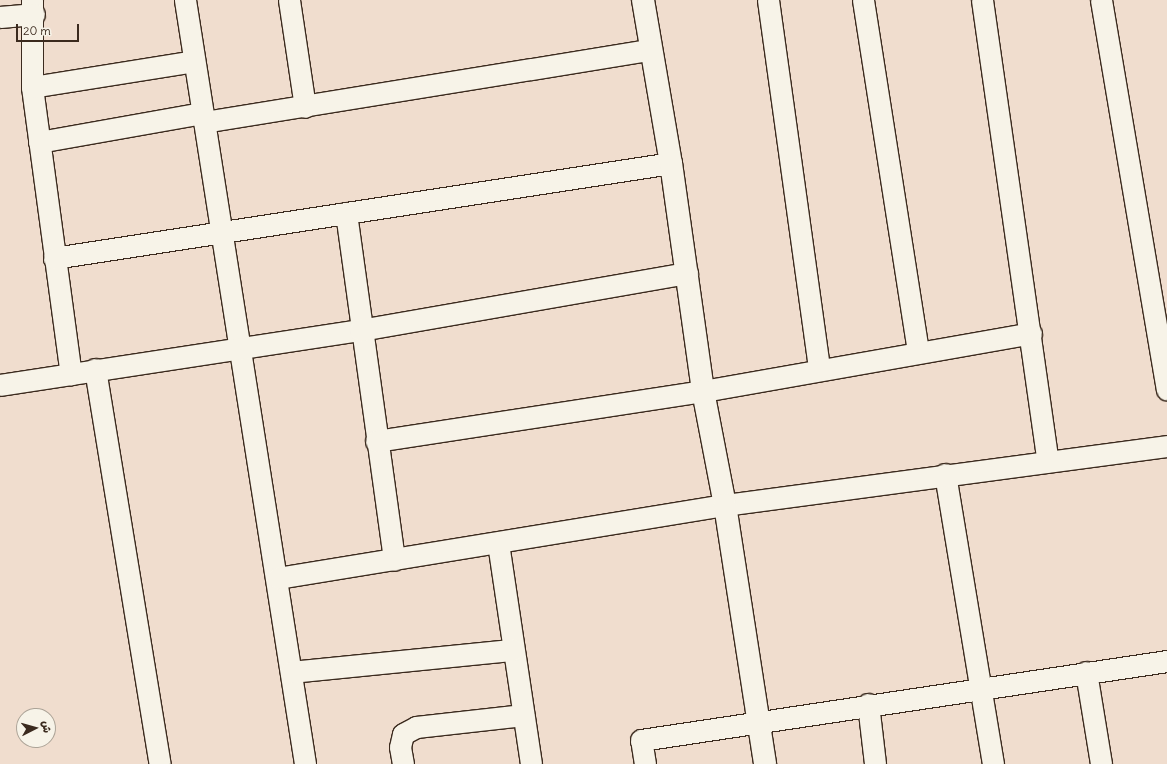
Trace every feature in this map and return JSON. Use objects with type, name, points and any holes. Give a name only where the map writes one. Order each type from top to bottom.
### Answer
[{"type":"street","points":[[185,0],[238,347],[278,578],[305,764]]},
{"type":"street","points":[[289,0],[305,107]]},
{"type":"street","points":[[643,0],[650,50],[671,163],[703,392],[726,505],[765,764]]},
{"type":"street","points":[[768,0],[820,369]]},
{"type":"street","points":[[863,0],[918,353]]},
{"type":"street","points":[[982,0],[1031,333],[1048,461]]},
{"type":"street","points":[[1101,0],[1167,389]]},
{"type":"street","points":[[0,17],[33,7],[32,87],[54,258],[71,374]]},
{"type":"street","points":[[39,142],[202,117],[305,107],[650,50]]},
{"type":"street","points":[[32,87],[194,62]]},
{"type":"street","points":[[54,258],[671,163]]},
{"type":"street","points":[[346,213],[360,330],[394,560]]},
{"type":"street","points":[[0,385],[71,374],[95,368],[360,330],[687,273]]},
{"type":"street","points":[[376,441],[703,392],[820,369],[1031,333]]},
{"type":"street","points":[[95,368],[160,764]]},
{"type":"street","points":[[278,578],[726,505],[944,474],[1167,446]]},
{"type":"street","points":[[944,474],[993,764]]},
{"type":"street","points":[[498,543],[530,764]]},
{"type":"street","points":[[291,672],[514,650]]},
{"type":"street","points":[[645,764],[641,740],[758,720],[1167,661]]},
{"type":"street","points":[[1086,672],[1101,764]]},
{"type":"street","points":[[868,704],[875,764]]},
{"type":"street","points":[[403,764],[400,747],[403,734],[416,727],[523,715]]}]
